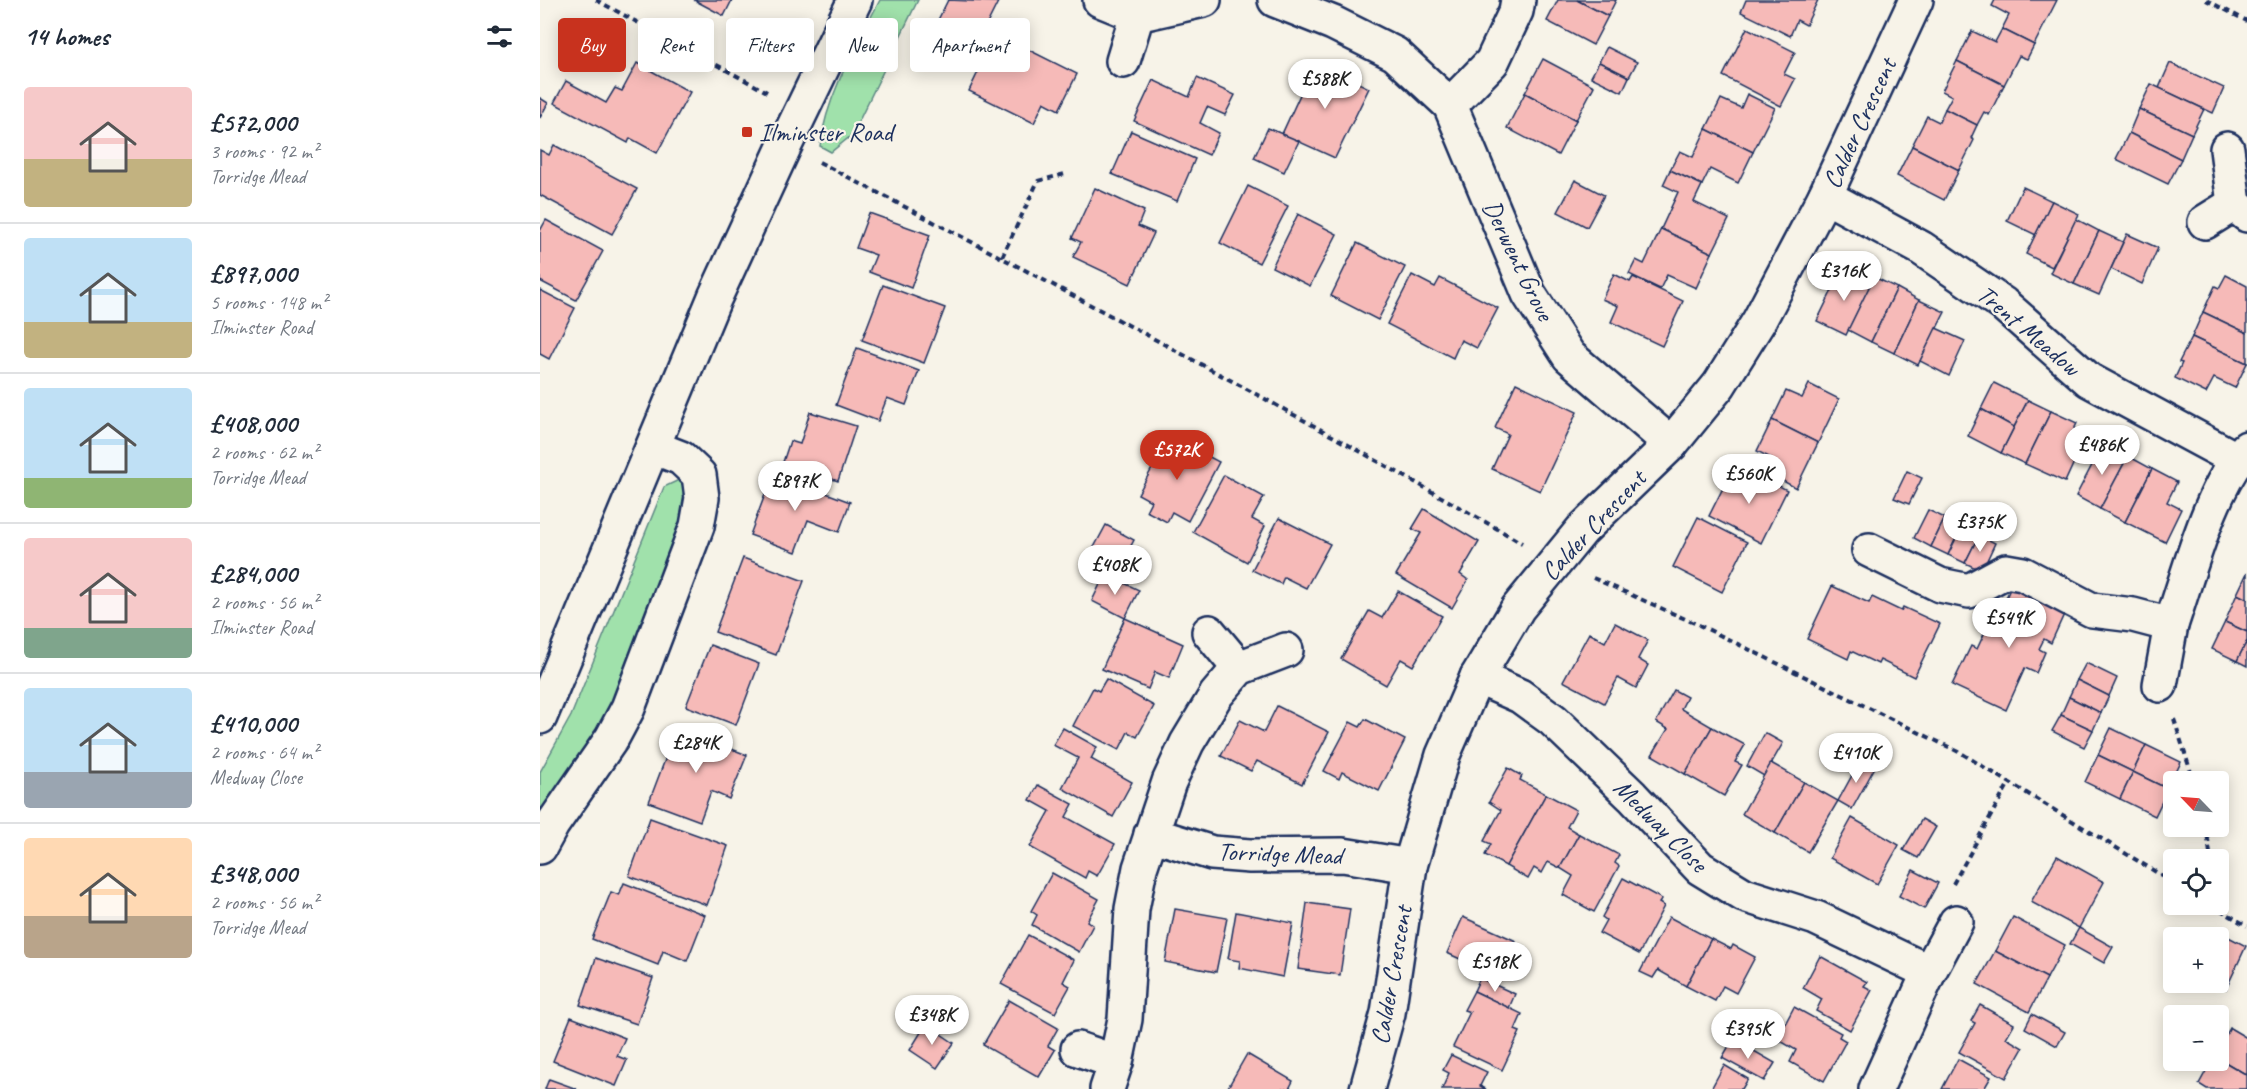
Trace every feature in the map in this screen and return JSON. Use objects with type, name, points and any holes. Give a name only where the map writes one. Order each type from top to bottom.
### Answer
[{"type":"street","points":[[540,717],[715,297],[855,0]]},
{"type":"street","points":[[1100,0],[1137,15],[1204,0]]},
{"type":"street","name":"Derwent Grove","points":[[1275,0],[1333,23],[1395,54],[1450,105],[1529,294],[1569,356],[1671,444]]},
{"type":"street","points":[[1450,105],[1492,62],[1516,11],[1518,0]]},
{"type":"street","name":"Calder Crescent","points":[[1367,1089],[1388,1013],[1410,866],[1443,755],[1477,677],[1518,608],[1582,530],[1671,444],[1719,385],[1759,321],[1825,196],[1916,0]]},
{"type":"street","points":[[1122,61],[1137,15]]},
{"type":"street","points":[[2205,222],[2240,209],[2227,149]]},
{"type":"street","name":"Trent Meadow","points":[[1825,196],[1921,248],[2003,304],[2089,380],[2242,454],[2206,521],[2171,625],[2160,685]]},
{"type":"street","points":[[540,848],[552,825],[612,738],[628,708],[697,526],[702,498],[699,475],[681,458],[653,447]]},
{"type":"street","points":[[1869,550],[1940,585],[1969,591],[2006,571],[2023,574],[2092,610],[2133,615],[2171,625]]},
{"type":"street","points":[[1209,632],[1239,668]]},
{"type":"street","points":[[1078,1049],[1111,1075],[1125,1018],[1132,909],[1140,868],[1169,782],[1187,743],[1216,695],[1239,668],[1286,650]]},
{"type":"street","name":"Medway Close","points":[[1477,677],[1520,696],[1553,720],[1616,779],[1700,868],[1744,895],[1816,918],[1929,972]]},
{"type":"street","name":"Torridge Mead","points":[[1151,834],[1212,853],[1250,856],[1342,855],[1410,866]]},
{"type":"street","points":[[1876,1089],[1929,972],[1956,922]]},
{"type":"path","points":[[596,0],[758,87]]},
{"type":"path","points":[[2206,0],[2247,21]]},
{"type":"path","points":[[785,145],[1002,257],[1284,410],[1556,562],[1699,625],[1961,753],[2163,876]]},
{"type":"path","points":[[1002,257],[1038,181],[1065,174]]},
{"type":"path","points":[[2160,685],[2185,748],[2191,771]]},
{"type":"path","points":[[1953,885],[2009,783]]},
{"type":"path","points":[[2229,915],[2247,926]]},
{"type":"green space","points":[[880,0],[918,0],[898,41],[898,18],[870,18]]},
{"type":"green space","points":[[844,72],[883,72],[852,135],[831,152],[820,146],[836,89]]},
{"type":"green space","points":[[681,479],[694,497],[607,717],[540,822],[540,772],[571,716],[664,487]]},
{"type":"building","points":[[694,0],[732,0],[724,16]]},
{"type":"building","points":[[948,0],[998,2],[990,18],[939,18]]},
{"type":"building","points":[[1558,0],[1577,0],[1608,16],[1593,45],[1547,21]]},
{"type":"building","points":[[1577,0],[1616,0],[1608,16]]},
{"type":"building","points":[[1746,0],[1818,0],[1806,25],[1797,20],[1790,36],[1741,12]]},
{"type":"building","points":[[1995,0],[2057,0],[2034,45],[2002,29],[2009,15],[1992,6]]},
{"type":"building","points":[[1747,28],[1795,52],[1784,74],[1795,79],[1781,106],[1723,76]]},
{"type":"building","points":[[2002,29],[2034,45],[2027,59],[2019,56],[2004,85],[1957,61],[1972,31],[1995,42]]},
{"type":"building","points":[[1607,47],[1637,62],[1629,77],[1599,62]]},
{"type":"building","points":[[1030,50],[1077,74],[1059,110],[1044,102],[1034,123],[969,91],[978,72],[1030,72]]},
{"type":"building","points":[[1543,59],[1594,86],[1576,120],[1525,93]]},
{"type":"building","points":[[1957,61],[2004,85],[1989,115],[1984,112],[1977,125],[1945,109],[1952,96],[1942,91]]},
{"type":"building","points":[[1315,62],[1369,88],[1335,158],[1282,134]]},
{"type":"building","points":[[1599,62],[1629,77],[1622,92],[1591,77]]},
{"type":"building","points":[[637,63],[638,72],[653,72],[690,92],[657,153],[630,138],[628,143],[554,103],[566,81],[606,103],[615,88],[622,91]]},
{"type":"building","points":[[2170,63],[2224,88],[2213,113],[2159,88]]},
{"type":"building","points":[[1197,78],[1235,95],[1225,115],[1207,107],[1200,123],[1219,133],[1209,155],[1134,121],[1153,80],[1189,97]]},
{"type":"building","points":[[2151,84],[2204,109],[2192,134],[2139,109]]},
{"type":"building","points":[[1525,93],[1576,120],[1558,155],[1507,128]]},
{"type":"building","points":[[1747,94],[1775,108],[1753,152],[1706,129],[1721,99],[1741,108]]},
{"type":"building","points":[[540,98],[548,103],[540,118]]},
{"type":"building","points":[[1945,109],[1977,125],[1971,138],[1974,140],[1959,170],[1912,146],[1927,116],[1939,122]]},
{"type":"building","points":[[2139,109],[2192,134],[2181,159],[2129,133]]},
{"type":"building","points":[[1268,128],[1299,141],[1284,172],[1254,158]]},
{"type":"building","points":[[1706,129],[1753,152],[1738,183],[1710,169],[1702,185],[1670,170],[1680,151],[1693,157]]},
{"type":"building","points":[[1131,131],[1195,159],[1177,201],[1112,174]]},
{"type":"building","points":[[2129,133],[2181,159],[2168,184],[2116,159]]},
{"type":"building","points":[[554,145],[637,189],[612,234],[540,195],[540,150],[549,155]]},
{"type":"building","points":[[1912,146],[1959,170],[1944,200],[1897,176]]},
{"type":"building","points":[[1670,170],[1702,185],[1694,202],[1729,219],[1712,253],[1661,229],[1678,192],[1663,185]]},
{"type":"building","points":[[1575,180],[1604,195],[1587,227],[1558,212]]},
{"type":"building","points":[[1248,186],[1288,206],[1259,263],[1220,243]]},
{"type":"building","points":[[2023,187],[2052,201],[2036,235],[2007,221]]},
{"type":"building","points":[[1095,188],[1144,211],[1138,226],[1154,233],[1130,284],[1073,257],[1081,242],[1072,238]]},
{"type":"building","points":[[2052,201],[2079,214],[2052,267],[2026,254]]},
{"type":"building","points":[[869,213],[930,235],[911,288],[869,272],[876,255],[856,248]]},
{"type":"building","points":[[1298,214],[1337,234],[1310,286],[1272,267]]},
{"type":"building","points":[[2076,219],[2099,231],[2074,284],[2050,273]]},
{"type":"building","points":[[546,220],[603,251],[576,300],[540,281],[540,231]]},
{"type":"building","points":[[1661,229],[1712,253],[1696,288],[1667,275],[1660,289],[1629,274],[1636,260],[1644,264]]},
{"type":"building","points":[[2099,231],[2123,242],[2099,295],[2074,284]]},
{"type":"building","points":[[2127,234],[2158,248],[2142,284],[2111,269]]},
{"type":"building","points":[[1357,243],[1405,267],[1378,320],[1331,296]]},
{"type":"building","points":[[1843,268],[1872,282],[1846,335],[1817,321]]},
{"type":"building","points":[[1614,274],[1630,282],[1633,277],[1683,301],[1662,346],[1611,322],[1618,306],[1602,299]]},
{"type":"building","points":[[1412,275],[1435,287],[1440,278],[1498,308],[1477,348],[1461,340],[1453,358],[1387,324]]},
{"type":"building","points":[[2226,275],[2247,286],[2247,333],[2203,312],[2215,286],[2219,288]]},
{"type":"building","points":[[1874,277],[1897,288],[1871,342],[1848,330]]},
{"type":"building","points":[[883,285],[945,308],[924,363],[862,340]]},
{"type":"building","points":[[1897,288],[1919,300],[1894,353],[1871,342]]},
{"type":"building","points":[[540,290],[575,308],[549,359],[540,354]]},
{"type":"building","points":[[1919,300],[1945,312],[1918,365],[1894,353]]},
{"type":"building","points":[[2203,312],[2247,333],[2247,363],[2192,337]]},
{"type":"building","points":[[1936,328],[1965,341],[1949,376],[1920,361]]},
{"type":"building","points":[[2192,337],[2247,363],[2235,388],[2214,378],[2206,393],[2175,378],[2182,363],[2179,362]]},
{"type":"building","points":[[857,348],[919,371],[906,405],[887,398],[878,421],[836,405]]},
{"type":"building","points":[[1516,383],[1577,412],[1540,491],[1492,469],[1508,434],[1495,428]]},
{"type":"building","points":[[1994,383],[2028,400],[2014,427],[1981,409]]},
{"type":"building","points":[[1809,384],[1839,399],[1818,443],[1772,420],[1786,391],[1802,398]]},
{"type":"building","points":[[2028,400],[2051,411],[2025,464],[2001,453]]},
{"type":"building","points":[[1981,409],[2014,427],[2001,453],[1968,436]]},
{"type":"building","points":[[2051,411],[2077,423],[2069,441],[2081,447],[2065,482],[2025,464]]},
{"type":"building","points":[[810,412],[856,426],[838,481],[783,462],[790,441],[800,444]]},
{"type":"building","points":[[1772,420],[1818,443],[1796,488],[1764,471],[1771,458],[1757,451]]},
{"type":"building","points":[[1170,436],[1219,462],[1188,521],[1172,512],[1167,522],[1146,511],[1151,501],[1138,494]]},
{"type":"building","points":[[2103,444],[2128,456],[2100,509],[2076,496]]},
{"type":"building","points":[[2128,456],[2152,469],[2125,522],[2100,509]]},
{"type":"building","points":[[1743,467],[1787,490],[1761,543],[1709,516],[1723,488],[1730,491]]},
{"type":"building","points":[[2152,469],[2177,482],[2167,502],[2181,509],[2165,542],[2125,522]]},
{"type":"building","points":[[1907,471],[1922,478],[1909,504],[1894,498]]},
{"type":"building","points":[[773,473],[850,502],[839,532],[808,520],[796,552],[750,535]]},
{"type":"building","points":[[1224,475],[1264,497],[1252,519],[1265,526],[1247,562],[1193,532]]},
{"type":"building","points":[[1424,509],[1479,542],[1460,574],[1468,580],[1452,608],[1396,575],[1421,533],[1412,529]]},
{"type":"building","points":[[1928,510],[1945,518],[1931,547],[1914,538]]},
{"type":"building","points":[[1698,517],[1747,542],[1722,592],[1673,567]]},
{"type":"building","points":[[1279,518],[1330,544],[1306,588],[1284,577],[1281,584],[1252,570]]},
{"type":"building","points":[[1945,518],[1962,526],[1948,555],[1931,547]]},
{"type":"building","points":[[1106,525],[1134,540],[1119,568],[1091,553]]},
{"type":"building","points":[[1962,526],[1979,535],[1965,563],[1948,555]]},
{"type":"building","points":[[1979,535],[1995,543],[1982,571],[1965,563]]},
{"type":"building","points":[[743,558],[804,581],[776,655],[715,632]]},
{"type":"building","points":[[2247,573],[2247,599],[2237,594]]},
{"type":"building","points":[[1105,574],[1139,590],[1125,618],[1092,601]]},
{"type":"building","points":[[1832,586],[1869,603],[1872,597],[1901,611],[1903,607],[1940,624],[1914,677],[1880,660],[1878,664],[1851,651],[1848,659],[1807,639]]},
{"type":"building","points":[[2011,587],[2065,612],[2051,643],[2044,639],[2039,649],[2045,652],[2036,673],[2025,668],[2006,710],[1952,685],[1971,646],[1977,649],[1992,617],[1996,619]]},
{"type":"building","points":[[1398,591],[1442,616],[1413,666],[1401,659],[1386,685],[1341,659],[1369,611],[1382,618]]},
{"type":"building","points":[[2237,594],[2247,599],[2247,632],[2225,622]]},
{"type":"building","points":[[1125,618],[1183,644],[1169,678],[1155,672],[1148,689],[1102,669]]},
{"type":"building","points":[[2225,622],[2247,632],[2247,641],[2237,661],[2212,649]]},
{"type":"building","points":[[1615,623],[1648,640],[1638,659],[1648,665],[1636,688],[1618,678],[1604,703],[1563,681],[1589,633],[1605,642]]},
{"type":"building","points":[[2247,641],[2247,666],[2237,661]]},
{"type":"building","points":[[710,645],[759,664],[736,725],[686,706]]},
{"type":"building","points":[[2086,663],[2117,678],[2109,696],[2077,680]]},
{"type":"building","points":[[1106,679],[1154,706],[1137,737],[1128,732],[1119,750],[1073,726],[1093,688],[1099,691]]},
{"type":"building","points":[[2077,680],[2109,696],[2101,713],[2069,697]]},
{"type":"building","points":[[1674,690],[1687,697],[1681,709],[1712,727],[1685,774],[1652,755],[1668,729],[1656,722]]},
{"type":"building","points":[[2069,697],[2101,713],[2093,730],[2061,715]]},
{"type":"building","points":[[1277,706],[1329,732],[1302,784],[1257,761],[1251,771],[1221,756],[1240,720],[1264,732]]},
{"type":"building","points":[[2061,715],[2093,730],[2084,747],[2052,731]]},
{"type":"building","points":[[1365,719],[1405,740],[1379,791],[1342,772],[1339,779],[1324,771],[1350,722],[1360,727]]},
{"type":"building","points":[[1712,727],[1745,745],[1735,762],[1742,765],[1724,796],[1685,774]]},
{"type":"building","points":[[677,728],[747,755],[729,799],[711,791],[700,821],[649,802]]},
{"type":"building","points":[[1063,728],[1097,747],[1091,759],[1132,782],[1113,817],[1062,788],[1078,758],[1053,745]]},
{"type":"building","points":[[2111,728],[2146,745],[2133,772],[2098,755]]},
{"type":"building","points":[[1765,733],[1783,743],[1764,776],[1747,766]]},
{"type":"building","points":[[2146,745],[2181,762],[2177,771],[2163,771],[2163,787],[2133,772]]},
{"type":"building","points":[[2098,755],[2133,772],[2120,799],[2085,782]]},
{"type":"building","points":[[1861,759],[1875,767],[1852,809],[1838,801]]},
{"type":"building","points":[[1771,763],[1804,782],[1775,833],[1742,814]]},
{"type":"building","points":[[1508,768],[1522,776],[1520,780],[1546,794],[1506,866],[1485,855],[1491,844],[1484,841],[1501,810],[1489,802]]},
{"type":"building","points":[[2133,772],[2163,787],[2163,799],[2155,816],[2120,799]]},
{"type":"building","points":[[1804,782],[1838,801],[1808,852],[1775,833]]},
{"type":"building","points":[[1038,785],[1073,804],[1066,817],[1115,844],[1097,876],[1088,871],[1085,878],[1030,847],[1050,811],[1030,800]]},
{"type":"building","points":[[1546,794],[1576,810],[1567,827],[1579,834],[1560,868],[1548,862],[1542,873],[1534,868],[1528,879],[1506,866]]},
{"type":"building","points":[[650,818],[728,846],[707,905],[629,876]]},
{"type":"building","points":[[1852,818],[1899,845],[1877,884],[1830,858]]},
{"type":"building","points":[[1922,819],[1936,827],[1918,858],[1903,850]]},
{"type":"building","points":[[1579,834],[1619,855],[1615,863],[1619,866],[1594,912],[1563,895],[1573,876],[1560,868]]},
{"type":"building","points":[[2057,856],[2104,882],[2079,928],[2031,902]]},
{"type":"building","points":[[1913,870],[1938,883],[1924,909],[1899,896]]},
{"type":"building","points":[[1052,873],[1099,899],[1087,921],[1093,925],[1079,952],[1032,925],[1037,915],[1031,911]]},
{"type":"building","points":[[1623,878],[1662,899],[1659,903],[1664,906],[1639,954],[1599,933],[1606,920],[1602,917]]},
{"type":"building","points":[[624,883],[705,915],[687,961],[663,951],[658,965],[592,939],[611,892],[619,895]]},
{"type":"building","points":[[1307,903],[1350,909],[1340,975],[1298,969]]},
{"type":"building","points":[[1175,909],[1227,918],[1216,972],[1165,962]]},
{"type":"building","points":[[1236,912],[1293,923],[1283,977],[1239,968],[1240,961],[1228,959]]},
{"type":"building","points":[[1463,917],[1516,941],[1500,977],[1447,953]]},
{"type":"building","points":[[1669,917],[1711,939],[1686,986],[1658,970],[1653,978],[1640,972]]},
{"type":"building","points":[[2013,917],[2065,945],[2047,978],[1995,951]]},
{"type":"building","points":[[2079,928],[2113,947],[2104,963],[2070,944]]},
{"type":"building","points":[[1028,935],[1074,960],[1063,982],[1070,986],[1055,1013],[1001,984]]},
{"type":"building","points":[[2229,937],[2246,946],[2229,983]]},
{"type":"building","points":[[1711,939],[1731,949],[1733,945],[1755,957],[1736,993],[1723,986],[1715,1001],[1686,986]]},
{"type":"building","points":[[1995,951],[2047,978],[2029,1012],[1977,984]]},
{"type":"building","points":[[1820,956],[1867,982],[1864,986],[1872,990],[1850,1030],[1816,1011],[1822,999],[1803,988]]},
{"type":"building","points":[[596,958],[653,978],[637,1024],[580,1005]]},
{"type":"building","points":[[1480,978],[1515,994],[1509,1008],[1474,991]]},
{"type":"building","points":[[1474,991],[1522,1014],[1515,1030],[1520,1032],[1502,1070],[1453,1047],[1470,1012],[1464,1010]]},
{"type":"building","points":[[1009,1000],[1058,1028],[1048,1046],[1055,1050],[1039,1077],[983,1045]]},
{"type":"building","points":[[1980,1005],[2014,1024],[2006,1038],[2023,1048],[2006,1078],[1959,1052],[1975,1023],[1971,1021]]},
{"type":"building","points":[[1794,1007],[1841,1033],[1839,1037],[1846,1041],[1824,1081],[1790,1062],[1796,1050],[1777,1039]]},
{"type":"building","points":[[2032,1014],[2065,1032],[2057,1046],[2025,1028]]},
{"type":"building","points":[[571,1017],[625,1038],[617,1056],[627,1060],[616,1086],[553,1061]]},
{"type":"building","points":[[926,1024],[954,1043],[937,1068],[910,1050]]},
{"type":"building","points":[[2230,1028],[2247,1038],[2247,1075],[2229,1064]]},
{"type":"building","points":[[1733,1039],[1775,1063],[1764,1081],[1722,1058]]},
{"type":"building","points":[[1247,1054],[1293,1081],[1289,1089],[1227,1089]]},
{"type":"building","points":[[1451,1055],[1487,1072],[1480,1086],[1486,1089],[1442,1089],[1449,1073],[1443,1070]]},
{"type":"building","points":[[1958,1059],[1991,1077],[1984,1089],[1942,1089]]},
{"type":"building","points":[[2229,1064],[2247,1075],[2247,1089],[2207,1089],[2199,1084],[2206,1071],[2229,1071]]},
{"type":"building","points":[[1724,1065],[1748,1079],[1742,1089],[1711,1089]]},
{"type":"building","points":[[549,1079],[577,1089],[545,1089]]},
{"type":"place","name":"Ilminster Road","points":[[747,132]]}]
